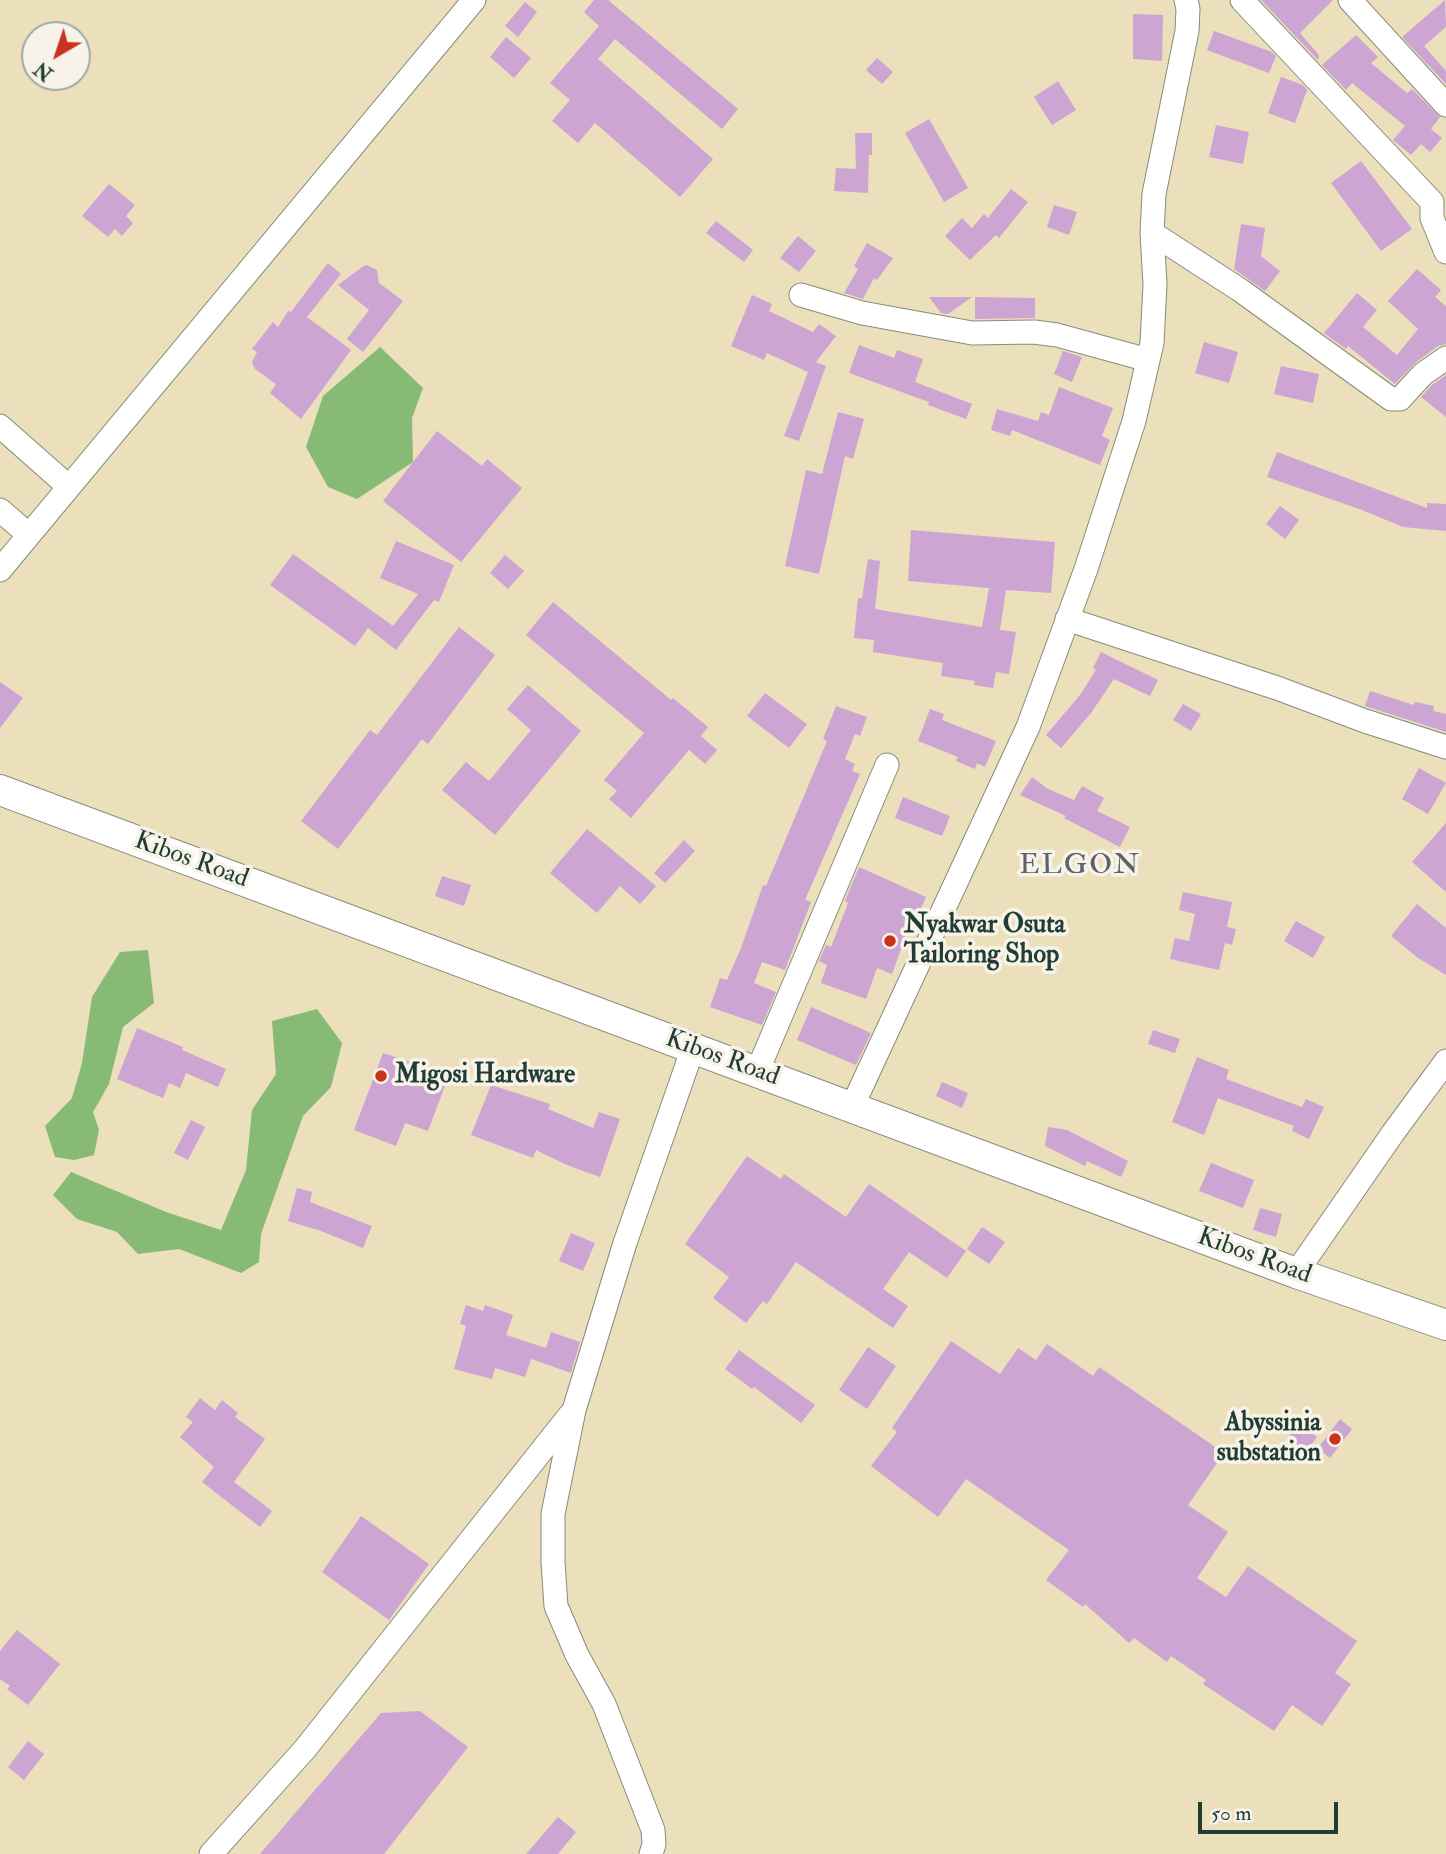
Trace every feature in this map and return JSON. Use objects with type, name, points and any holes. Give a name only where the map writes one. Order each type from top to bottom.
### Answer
[{"type":"main road","name":"Kibos Road","points":[[0,790],[1296,1273],[1446,1325]]},
{"type":"street","points":[[0,570],[474,0]]},
{"type":"street","points":[[1242,0],[1439,197],[1432,218],[1446,252]]},
{"type":"street","points":[[1350,0],[1446,105]]},
{"type":"street","points":[[852,1107],[1028,727],[1134,421],[1152,343],[1155,284],[1153,194],[1191,3]]},
{"type":"street","points":[[1152,233],[1240,290],[1391,399],[1400,398],[1423,374],[1446,358]]},
{"type":"street","points":[[801,295],[862,313],[972,333],[1034,332],[1057,335],[1148,360]]},
{"type":"street","points":[[0,426],[69,487]]},
{"type":"street","points":[[0,509],[29,535]]},
{"type":"street","points":[[1067,619],[1446,747]]},
{"type":"street","points":[[757,1072],[887,765]]},
{"type":"street","points":[[652,1854],[653,1829],[604,1704],[577,1655],[556,1606],[553,1514],[574,1410],[625,1243],[694,1048]]},
{"type":"street","points":[[1296,1273],[1446,1061]]},
{"type":"street","points":[[211,1854],[304,1749],[574,1410]]},
{"type":"green space","points":[[380,347],[423,388],[412,418],[413,462],[357,499],[328,487],[306,447],[323,396]]},
{"type":"green space","points":[[148,950],[154,1003],[123,1027],[109,1084],[93,1112],[99,1130],[94,1155],[74,1160],[55,1157],[45,1126],[72,1098],[82,1063],[92,997],[120,952]]},
{"type":"green space","points":[[317,1009],[342,1043],[331,1087],[303,1116],[261,1234],[259,1262],[241,1273],[179,1249],[138,1254],[117,1232],[77,1219],[53,1195],[71,1172],[166,1212],[221,1230],[246,1170],[252,1110],[276,1074],[272,1021]]},
{"type":"building","points":[[594,0],[608,0],[738,109],[722,129],[615,39],[598,59],[713,159],[680,197],[595,123],[578,143],[552,121],[570,100],[550,83],[599,26],[584,12]]},
{"type":"building","points":[[1261,0],[1333,0],[1300,33],[1319,55],[1318,60]]},
{"type":"building","points":[[1445,0],[1446,27],[1424,46],[1446,71],[1446,84],[1402,37]]},
{"type":"building","points":[[525,2],[537,12],[518,37],[505,26]]},
{"type":"building","points":[[1133,14],[1163,15],[1162,61],[1133,59]]},
{"type":"building","points":[[1214,31],[1272,52],[1276,56],[1269,73],[1207,50]]},
{"type":"building","points":[[1356,35],[1378,57],[1371,63],[1407,93],[1412,89],[1440,117],[1431,129],[1442,138],[1430,152],[1421,144],[1411,155],[1393,140],[1405,126],[1352,83],[1346,90],[1322,65]]},
{"type":"building","points":[[506,37],[531,58],[514,78],[490,57]]},
{"type":"building","points":[[877,58],[893,72],[882,84],[866,70]]},
{"type":"building","points":[[1281,77],[1303,85],[1307,90],[1295,123],[1268,113]]},
{"type":"building","points":[[1058,81],[1076,110],[1052,125],[1034,97]]},
{"type":"building","points":[[929,119],[968,188],[944,202],[905,133]]},
{"type":"building","points":[[1216,125],[1249,132],[1243,164],[1209,157]]},
{"type":"building","points":[[855,133],[872,133],[868,193],[834,191],[836,168],[856,169]]},
{"type":"building","points":[[1361,161],[1412,229],[1381,251],[1331,183]]},
{"type":"building","points":[[109,184],[135,205],[126,216],[133,223],[122,236],[115,229],[108,237],[82,216]]},
{"type":"building","points":[[1011,189],[1028,202],[999,238],[996,235],[970,260],[945,236],[962,218],[972,228],[984,214],[988,218]]},
{"type":"building","points":[[1054,205],[1077,212],[1069,235],[1047,227]]},
{"type":"building","points":[[716,221],[753,250],[744,262],[706,233]]},
{"type":"building","points":[[1241,224],[1265,228],[1261,256],[1280,271],[1265,291],[1234,269]]},
{"type":"building","points":[[798,236],[816,251],[799,272],[780,258]]},
{"type":"building","points":[[867,243],[893,258],[877,280],[874,278],[863,299],[844,293],[858,269],[854,266]]},
{"type":"building","points":[[328,263],[341,274],[307,317],[351,350],[301,419],[270,393],[276,384],[255,369],[252,362],[257,352],[252,349],[273,322],[278,327]]},
{"type":"building","points":[[367,265],[377,270],[379,283],[403,301],[363,352],[347,339],[369,310],[338,285]]},
{"type":"building","points":[[1417,269],[1441,290],[1435,297],[1446,306],[1446,344],[1438,346],[1415,363],[1395,384],[1348,346],[1346,349],[1324,333],[1357,293],[1377,310],[1363,327],[1397,355],[1418,329],[1388,301]]},
{"type":"building","points":[[752,295],[772,304],[769,311],[813,332],[819,324],[836,336],[816,362],[826,366],[799,441],[784,436],[808,372],[767,353],[764,360],[731,346]]},
{"type":"building","points":[[929,297],[972,297],[948,314],[941,313]]},
{"type":"building","points":[[975,297],[1035,298],[1035,318],[975,319]]},
{"type":"building","points":[[1204,342],[1238,352],[1229,383],[1195,373]]},
{"type":"building","points":[[859,345],[894,358],[897,350],[923,359],[915,382],[972,404],[966,419],[928,405],[929,402],[849,373]]},
{"type":"building","points":[[1063,351],[1082,357],[1072,382],[1054,374]]},
{"type":"building","points":[[1281,366],[1319,374],[1313,403],[1274,394]]},
{"type":"building","points":[[1446,375],[1446,417],[1421,397]]},
{"type":"building","points":[[1059,387],[1113,408],[1102,436],[1110,440],[1100,465],[1012,430],[1010,436],[991,430],[997,409],[1038,421],[1041,412],[1049,415]]},
{"type":"building","points":[[838,412],[864,419],[853,459],[845,456],[819,574],[785,566],[806,470],[822,474]]},
{"type":"building","points":[[437,431],[482,466],[487,459],[522,488],[461,562],[383,501]]},
{"type":"building","points":[[1277,452],[1427,508],[1427,503],[1446,504],[1446,531],[1403,527],[1267,477]]},
{"type":"building","points":[[1280,506],[1299,520],[1285,539],[1266,524]]},
{"type":"building","points":[[911,530],[1055,542],[1051,593],[1006,590],[1000,630],[1016,632],[1009,674],[996,672],[993,688],[974,685],[975,681],[941,676],[943,663],[873,652],[874,640],[854,638],[858,598],[862,598],[868,559],[880,561],[875,609],[982,627],[989,588],[908,581]]},
{"type":"building","points":[[396,541],[454,565],[439,602],[434,600],[396,650],[368,628],[355,646],[270,585],[293,554],[393,626],[418,594],[380,578]]},
{"type":"building","points":[[505,555],[524,571],[508,589],[490,573]]},
{"type":"building","points":[[553,602],[671,700],[673,698],[708,727],[701,736],[717,750],[705,764],[689,750],[631,818],[609,799],[617,791],[604,780],[644,733],[526,635]]},
{"type":"building","points":[[459,627],[495,655],[428,744],[422,739],[338,849],[301,821],[370,730],[377,735]]},
{"type":"building","points":[[1101,652],[1158,680],[1150,696],[1114,679],[1091,713],[1061,748],[1046,735],[1080,695],[1096,670],[1093,668]]},
{"type":"building","points":[[0,682],[23,698],[0,728]]},
{"type":"building","points":[[528,685],[581,731],[495,835],[442,790],[466,762],[489,781],[531,730],[507,709]]},
{"type":"building","points":[[1370,691],[1414,705],[1415,702],[1434,706],[1433,711],[1446,714],[1446,732],[1365,706]]},
{"type":"building","points":[[765,693],[807,724],[789,748],[747,716]]},
{"type":"building","points":[[1183,704],[1201,714],[1191,731],[1173,720]]},
{"type":"building","points":[[836,706],[867,717],[860,736],[855,734],[845,759],[855,764],[852,771],[860,774],[805,900],[811,902],[785,970],[762,962],[754,983],[776,992],[762,1025],[710,1007],[720,978],[727,980],[741,948],[763,885],[766,886],[827,741],[823,739]]},
{"type":"building","points":[[930,709],[944,714],[942,720],[996,741],[985,767],[977,763],[975,769],[956,761],[958,757],[918,741]]},
{"type":"building","points":[[1419,768],[1446,783],[1428,814],[1402,799]]},
{"type":"building","points":[[1032,777],[1048,789],[1074,800],[1082,786],[1104,798],[1097,811],[1130,827],[1120,847],[1064,818],[1066,816],[1020,795]]},
{"type":"building","points":[[903,797],[950,816],[942,836],[895,818]]},
{"type":"building","points":[[1446,823],[1446,892],[1412,862]]},
{"type":"building","points":[[587,829],[656,886],[640,904],[620,886],[597,913],[550,873]]},
{"type":"building","points":[[684,840],[695,851],[665,883],[654,873]]},
{"type":"building","points":[[859,867],[926,897],[911,931],[908,930],[892,974],[877,968],[866,999],[821,983],[827,965],[819,961],[826,945],[831,947]]},
{"type":"building","points":[[442,876],[471,885],[464,906],[435,896]]},
{"type":"building","points":[[1183,892],[1232,902],[1227,927],[1236,929],[1232,945],[1225,943],[1219,970],[1170,959],[1175,938],[1189,941],[1195,914],[1179,910]]},
{"type":"building","points":[[1417,904],[1446,928],[1446,975],[1418,958],[1391,936]]},
{"type":"building","points":[[1296,921],[1325,937],[1313,958],[1284,941]]},
{"type":"building","points":[[811,1007],[871,1033],[856,1065],[797,1040]]},
{"type":"building","points":[[137,1028],[226,1069],[218,1087],[186,1073],[180,1088],[169,1083],[163,1098],[117,1079]]},
{"type":"building","points":[[1153,1030],[1180,1039],[1175,1053],[1148,1044]]},
{"type":"building","points":[[383,1053],[449,1075],[428,1131],[405,1123],[396,1146],[354,1130]]},
{"type":"building","points":[[1197,1057],[1229,1070],[1226,1079],[1302,1107],[1306,1099],[1324,1107],[1309,1139],[1292,1131],[1294,1126],[1218,1098],[1204,1135],[1172,1122]]},
{"type":"building","points":[[942,1082],[968,1093],[962,1108],[936,1096]]},
{"type":"building","points":[[491,1085],[550,1104],[548,1109],[593,1128],[599,1112],[620,1119],[600,1177],[536,1150],[533,1158],[471,1135]]},
{"type":"building","points":[[191,1120],[205,1127],[188,1160],[174,1153]]},
{"type":"building","points":[[1048,1127],[1067,1130],[1128,1161],[1121,1177],[1087,1161],[1085,1166],[1045,1146]]},
{"type":"building","points":[[747,1156],[781,1179],[784,1174],[846,1217],[869,1184],[966,1251],[947,1278],[909,1252],[883,1289],[908,1306],[893,1328],[796,1262],[767,1304],[763,1301],[746,1323],[713,1298],[729,1277],[685,1244]]},
{"type":"building","points":[[1211,1163],[1254,1180],[1243,1208],[1199,1191]]},
{"type":"building","points":[[297,1188],[312,1192],[310,1202],[372,1226],[363,1248],[288,1221]]},
{"type":"building","points":[[1260,1208],[1282,1214],[1276,1237],[1253,1230]]},
{"type":"building","points":[[982,1227],[1005,1242],[989,1264],[967,1249]]},
{"type":"building","points":[[571,1233],[595,1243],[583,1271],[559,1261]]},
{"type":"building","points":[[466,1305],[483,1311],[485,1305],[513,1315],[506,1335],[546,1348],[551,1332],[580,1342],[571,1373],[531,1359],[525,1377],[495,1368],[492,1379],[454,1369],[466,1326],[460,1324]]},
{"type":"building","points":[[951,1341],[1000,1374],[1018,1348],[1036,1360],[1047,1344],[1093,1376],[1099,1367],[1224,1453],[1188,1505],[1228,1532],[1197,1578],[1226,1597],[1248,1566],[1357,1641],[1335,1673],[1351,1684],[1322,1726],[1292,1705],[1274,1731],[1203,1684],[1206,1680],[1171,1656],[1167,1662],[1134,1638],[1129,1643],[1085,1604],[1083,1607],[1046,1580],[1069,1550],[966,1479],[938,1517],[871,1466],[897,1432],[892,1428]]},
{"type":"building","points":[[868,1347],[896,1366],[867,1409],[839,1390]]},
{"type":"building","points":[[739,1350],[815,1405],[801,1423],[754,1387],[752,1389],[725,1369]]},
{"type":"building","points":[[200,1398],[215,1410],[222,1400],[238,1413],[235,1417],[265,1439],[234,1482],[272,1511],[260,1527],[202,1482],[214,1467],[180,1437],[193,1422],[186,1417]]},
{"type":"building","points":[[1284,1412],[1317,1437],[1306,1452],[1294,1442],[1296,1439],[1275,1424]]},
{"type":"building","name":"Abyssinia substation","points":[[1340,1419],[1352,1429],[1330,1458],[1318,1448]]},
{"type":"building","points":[[361,1516],[429,1564],[389,1620],[322,1572]]},
{"type":"building","points":[[17,1630],[60,1664],[28,1705],[7,1689],[10,1686],[0,1679],[0,1651]]},
{"type":"building","points":[[420,1711],[468,1747],[384,1854],[260,1854],[381,1713]]},
{"type":"building","points":[[28,1741],[44,1754],[24,1780],[8,1767]]},
{"type":"building","points":[[558,1817],[576,1832],[558,1854],[526,1854]]},
{"type":"place","name":"Nyakwar Osuta Tailoring Shop","points":[[890,941]]},
{"type":"place","name":"Migosi Hardware","points":[[381,1076]]},
{"type":"place","name":"Abyssinia substation","points":[[1335,1439]]},
{"type":"district","name":"ELGON","points":[[1080,867]]}]
